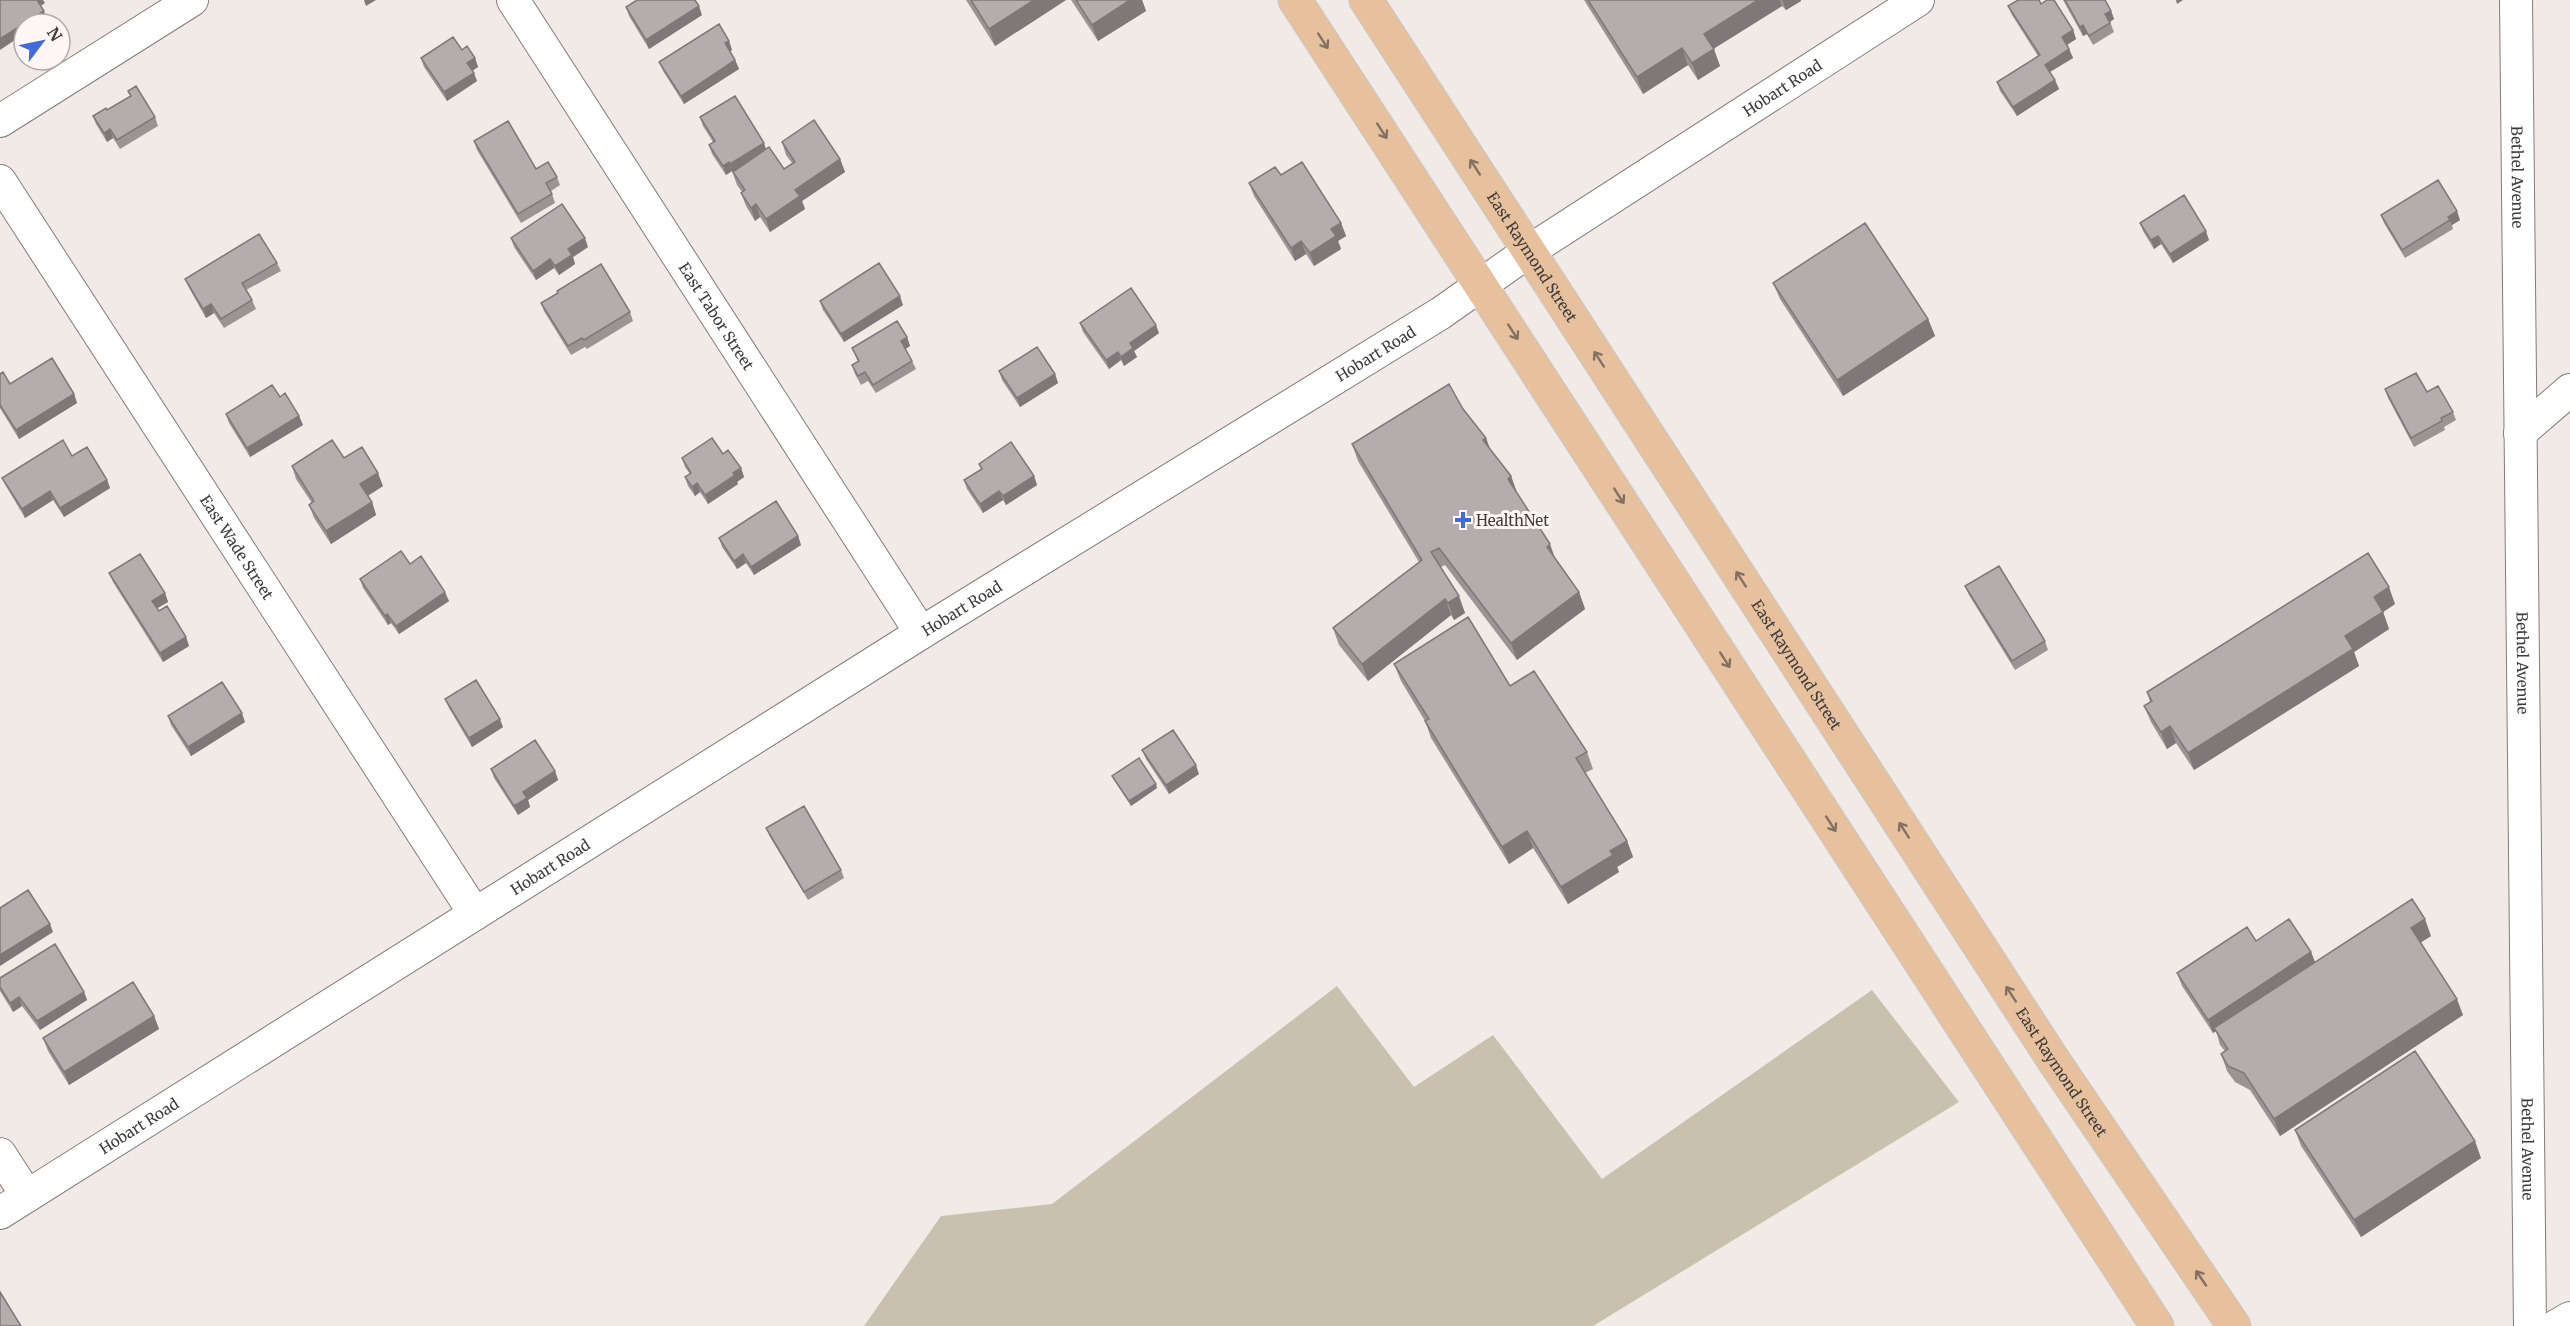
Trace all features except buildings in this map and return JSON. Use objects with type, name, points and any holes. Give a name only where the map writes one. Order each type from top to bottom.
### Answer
[{"type":"main road","points":[[1295,0],[1482,283],[2157,1326]]},
{"type":"main road","name":"East Raymond Street","points":[[1366,0],[2041,1041],[2234,1326]]},
{"type":"street","points":[[0,121],[192,0]]},
{"type":"street","name":"East Tabor Street","points":[[513,0],[921,633]]},
{"type":"street","name":"Hobart Road","points":[[0,1213],[921,633],[1441,313],[1529,251],[1918,0]]},
{"type":"street","name":"Bethel Avenue","points":[[2516,0],[2530,1326]]},
{"type":"street","name":"East Wade Street","points":[[0,181],[475,914]]},
{"type":"street","points":[[2520,433],[2570,390]]},
{"type":"street","points":[[0,1154],[27,1196]]},
{"type":"street","points":[[2556,1326],[2570,1318]]},
{"type":"shaded area","points":[[1337,986],[1414,1087],[1493,1035],[1602,1179],[1872,990],[1959,1102],[1593,1326],[864,1326],[941,1216],[1052,1204]]},
{"type":"place","name":"HealthNet","points":[[1463,520]]}]
